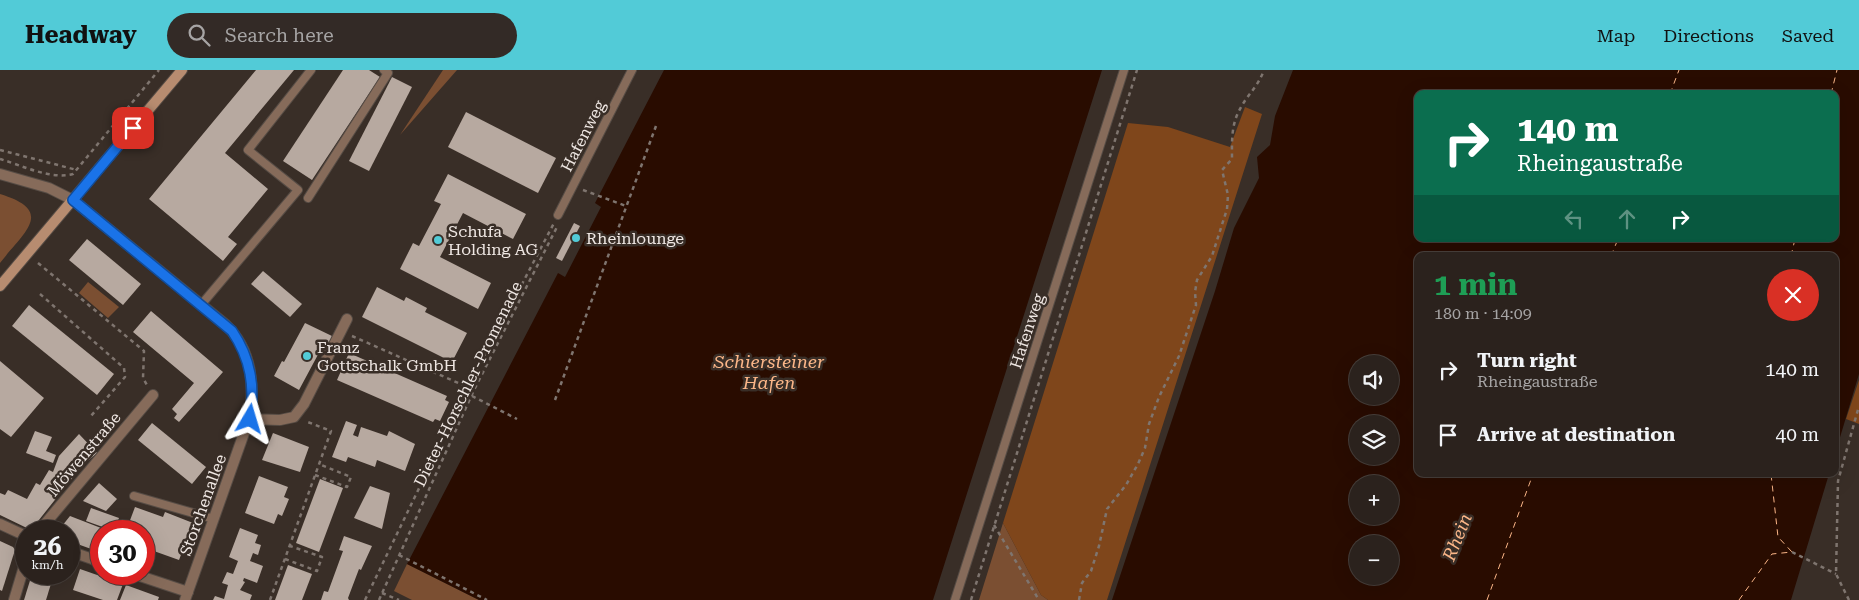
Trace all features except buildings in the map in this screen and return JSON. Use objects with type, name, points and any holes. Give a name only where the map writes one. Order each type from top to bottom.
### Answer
[{"type":"main road","points":[[0,286],[182,70]]},
{"type":"street","name":"Storchenallee","points":[[0,174],[49,188],[73,200],[232,331],[241,344],[252,379],[250,419],[186,596]]},
{"type":"street","points":[[250,419],[280,420],[294,417],[304,404],[347,319]]},
{"type":"street","name":"Möwenstraße","points":[[48,520],[153,396]]},
{"type":"street","points":[[0,524],[15,531]]},
{"type":"street","points":[[155,583],[186,596]]},
{"type":"street","points":[[14,600],[18,585]]},
{"type":"lane","points":[[201,305],[298,190],[248,150],[311,70]]},
{"type":"lane","points":[[308,198],[388,73],[384,70]]},
{"type":"lane","name":"Hafenweg","points":[[558,215],[632,70]]},
{"type":"lane","name":"Hafenweg","points":[[955,600],[1124,70]]},
{"type":"lane","points":[[134,496],[214,520]]},
{"type":"path","points":[[0,159],[49,174],[67,176],[73,174],[159,70]]},
{"type":"path","points":[[971,600],[1137,70]]},
{"type":"path","points":[[1079,600],[1082,583],[1091,571],[1099,546],[1107,509],[1134,473],[1145,448],[1149,424],[1159,397],[1180,356],[1196,305],[1195,292],[1197,280],[1212,256],[1227,209],[1228,195],[1222,170],[1232,158],[1232,134],[1239,111],[1259,84],[1264,70]]},
{"type":"path","points":[[555,400],[656,126]]},
{"type":"path","points":[[0,150],[76,170]]},
{"type":"path","points":[[584,190],[626,206]]},
{"type":"path","name":"Dieter-Horschler-Promenade","points":[[365,600],[467,386],[558,215]]},
{"type":"path","name":"Dieter-Horschler-Promenade","points":[[379,600],[474,390],[560,221],[558,215]]},
{"type":"path","points":[[38,262],[144,351],[143,378],[153,396]]},
{"type":"path","points":[[40,294],[124,368],[125,377],[91,416]]},
{"type":"path","points":[[357,339],[474,390]]},
{"type":"path","points":[[472,396],[517,419]]},
{"type":"path","points":[[1850,600],[1836,574],[1838,481],[1859,406]]},
{"type":"path","points":[[270,600],[331,431],[294,417]]},
{"type":"path","points":[[315,475],[347,487],[351,476],[319,464]]},
{"type":"path","points":[[994,525],[1039,600]]},
{"type":"path","points":[[285,559],[317,571],[322,557],[290,546]]},
{"type":"path","points":[[1792,552],[1836,574]]},
{"type":"path","points":[[399,555],[487,600]]},
{"type":"path","points":[[382,593],[398,600]]},
{"type":"shaded area","points":[[443,70],[457,70],[400,135]]},
{"type":"shaded area","points":[[1245,107],[1262,114],[1107,600],[1048,600],[1041,595],[1003,523],[1128,123],[1168,127],[1230,147]]},
{"type":"shaded area","points":[[0,194],[17,201],[27,208],[31,215],[30,223],[25,232],[0,263]]},
{"type":"shaded area","points":[[88,282],[119,307],[108,318],[79,293]]},
{"type":"shaded area","points":[[1859,380],[1859,424],[1846,419]]},
{"type":"shaded area","points":[[1003,523],[1041,595],[1048,600],[979,600]]},
{"type":"shaded area","points":[[407,564],[479,600],[412,600],[394,591]]},
{"type":"water","name":"Schiersteiner Hafen","points":[[664,70],[1102,70],[933,600],[479,600],[407,564],[558,273],[565,277],[601,207],[595,203]]},
{"type":"water","name":"Rhein","points":[[1293,70],[1859,70],[1859,374],[1839,441],[1839,252],[1414,252],[1414,477],[1828,477],[1791,600],[1112,600],[1215,291],[1234,228],[1259,178],[1257,157],[1270,145],[1275,116]]},
{"type":"ferry route","points":[[1672,90],[1679,70]]},
{"type":"ferry route","points":[[1832,90],[1837,70]]},
{"type":"ferry route","points":[[1613,252],[1617,242]]},
{"type":"ferry route","points":[[1792,252],[1794,242]]},
{"type":"ferry route","points":[[1487,600],[1532,477]]},
{"type":"ferry route","points":[[1739,600],[1772,554],[1792,552],[1778,537],[1771,477]]},
{"type":"place","name":"Rheinlounge","points":[[576,238]]},
{"type":"place","name":"Schufa Holding AG","points":[[438,240]]},
{"type":"place","name":"Franz Gottschalk GmbH","points":[[307,356]]},
{"type":"route","points":[[133,128],[73,200],[232,331],[241,344],[248,360],[252,379],[250,419]]}]
